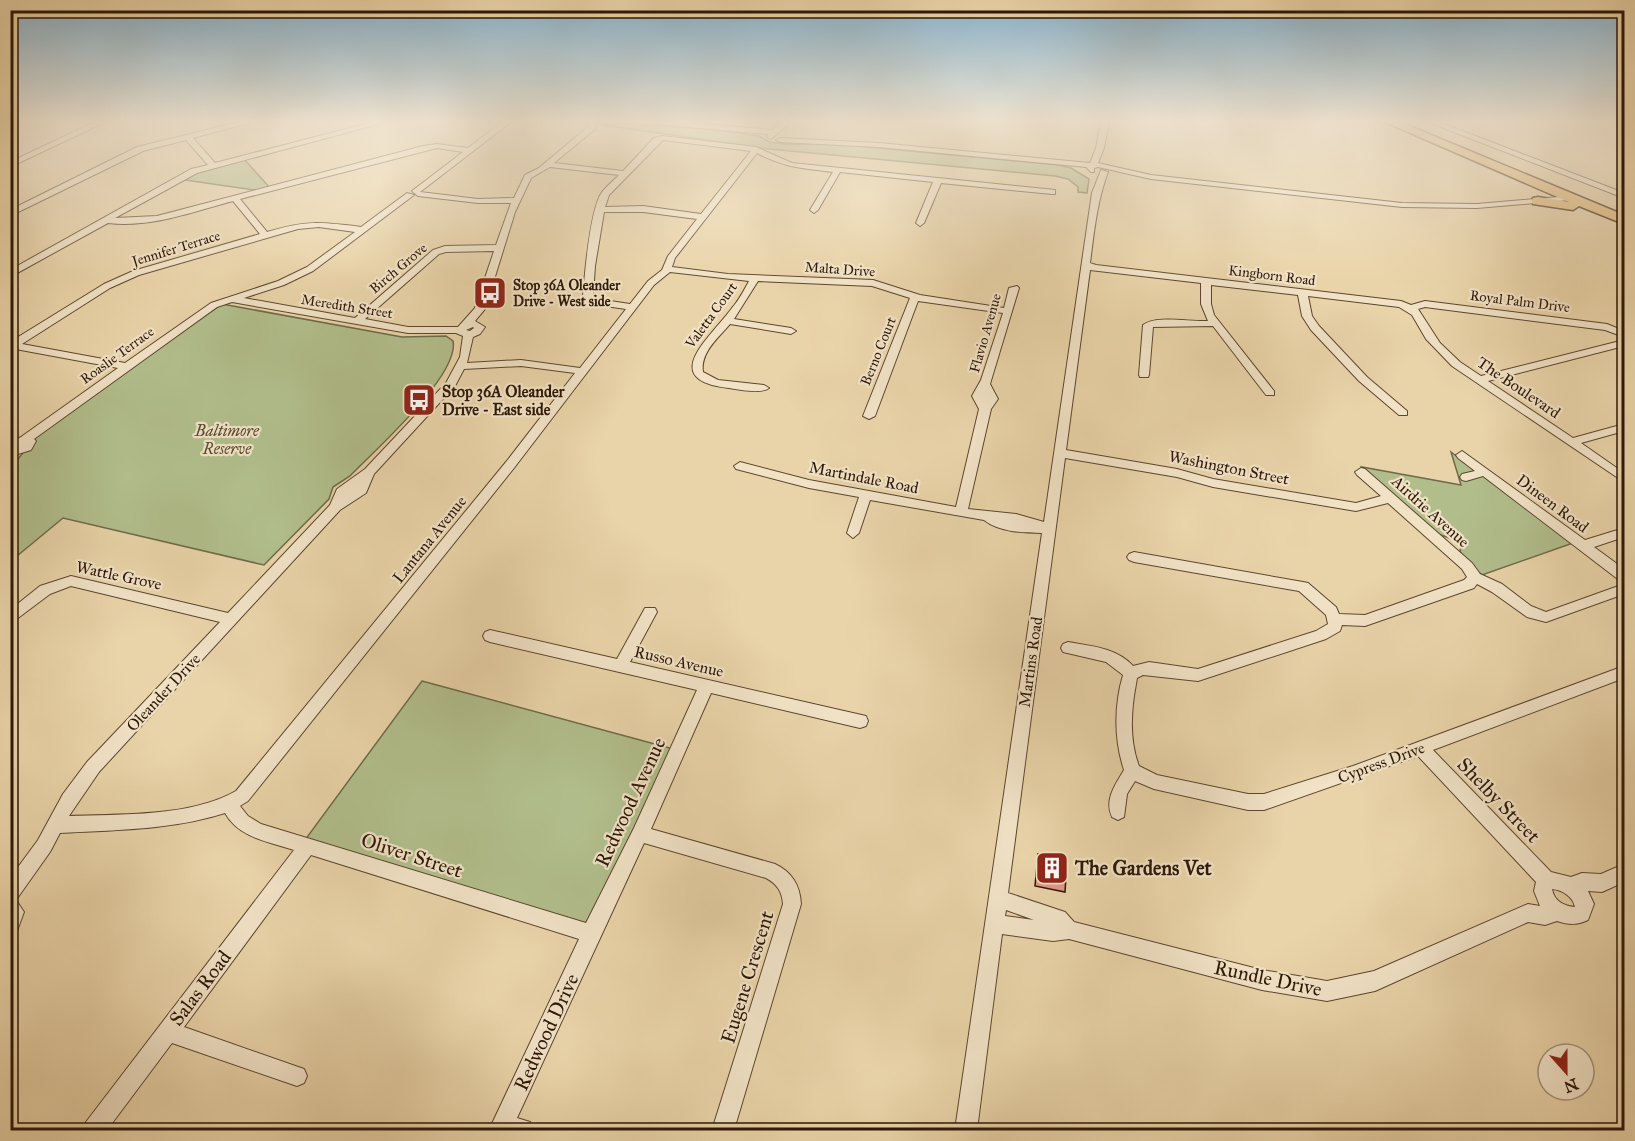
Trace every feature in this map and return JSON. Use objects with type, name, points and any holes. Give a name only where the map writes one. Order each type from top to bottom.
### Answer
[{"type":"highway","points":[[1516,175],[1570,198],[1619,207]]},
{"type":"highway","points":[[1541,175],[1619,207],[1624,220]]},
{"type":"highway","points":[[1538,201],[1547,194],[1546,188]]},
{"type":"highway","points":[[1538,201],[1619,207]]},
{"type":"street","points":[[13,211],[85,175]]},
{"type":"street","points":[[10,274],[15,268],[186,175]]},
{"type":"street","points":[[107,220],[124,222],[157,219],[323,175]]},
{"type":"street","name":"Roaslie Terrace","points":[[10,461],[17,445],[214,305],[281,283],[310,269],[437,175]]},
{"type":"street","name":"Oleander Drive","points":[[10,894],[44,846],[69,799],[93,767],[336,507],[362,490],[369,472],[439,398],[465,357],[470,326],[516,200],[525,185],[542,175]]},
{"type":"street","points":[[622,175],[605,194],[600,210],[588,295],[594,302],[632,307]]},
{"type":"street","name":"Lantana Avenue","points":[[55,825],[208,813],[230,805],[243,796],[651,283],[667,269],[671,258],[736,175]]},
{"type":"street","points":[[814,210],[835,175]]},
{"type":"street","points":[[890,175],[1052,192]]},
{"type":"street","name":"Martins Road","points":[[1093,175],[1096,193]]},
{"type":"street","name":"Martins Road","points":[[966,1131],[1096,193],[1102,175]]},
{"type":"street","points":[[1141,175],[1408,206],[1477,206],[1570,198]]},
{"type":"street","points":[[1549,175],[1619,207]]},
{"type":"street","points":[[920,223],[938,180]]},
{"type":"street","points":[[415,193],[478,201],[516,200]]},
{"type":"street","points":[[235,199],[265,235]]},
{"type":"street","points":[[600,210],[643,210],[703,218]]},
{"type":"street","name":"Jennifer Terrace","points":[[12,345],[111,284],[150,268],[265,235],[315,224],[363,230]]},
{"type":"street","name":"Birch Grove","points":[[356,322],[436,252],[445,249],[500,248]]},
{"type":"street","name":"Kingborn Road","points":[[1086,265],[1094,268],[1129,270],[1401,304],[1411,308]]},
{"type":"street","name":"Malta Drive","points":[[667,269],[755,278],[873,283],[915,297],[1008,311]]},
{"type":"street","name":"Valetta Court","points":[[755,278],[728,321],[697,359],[698,374],[709,382],[764,388]]},
{"type":"street","points":[[1206,280],[1207,308],[1215,323],[1270,393]]},
{"type":"street","name":"Flavio Avenue","points":[[961,512],[985,409],[992,399],[986,386],[1014,288]]},
{"type":"street","points":[[1302,292],[1307,316],[1315,328],[1363,379],[1403,412]]},
{"type":"street","name":"Berno Court","points":[[869,416],[915,297]]},
{"type":"street","name":"Meredith Street","points":[[230,299],[408,330],[470,326]]},
{"type":"street","name":"Royal Palm Drive","points":[[1411,308],[1425,304],[1607,327],[1624,334]]},
{"type":"street","name":"The Boulevard","points":[[1411,308],[1420,317],[1424,329],[1443,353],[1624,478]]},
{"type":"street","points":[[728,321],[791,331]]},
{"type":"street","points":[[1144,375],[1148,325],[1156,322],[1190,325],[1215,323]]},
{"type":"street","points":[[1479,380],[1624,343]]},
{"type":"street","points":[[12,345],[127,367]]},
{"type":"street","points":[[461,366],[529,364],[582,371]]},
{"type":"street","points":[[1572,442],[1624,427]]},
{"type":"street","name":"Washington Street","points":[[1060,453],[1177,473],[1213,483],[1356,507],[1391,498]]},
{"type":"street","name":"Dineen Road","points":[[1462,456],[1624,576]]},
{"type":"street","name":"Martindale Road","points":[[740,466],[809,484],[982,516],[1012,527],[1049,529]]},
{"type":"street","name":"Airdrie Avenue","points":[[1361,472],[1467,566],[1475,578]]},
{"type":"street","points":[[1466,477],[1484,472]]},
{"type":"street","points":[[853,533],[866,494]]},
{"type":"street","points":[[1583,546],[1624,532]]},
{"type":"street","points":[[1118,812],[1119,793],[1132,771],[1126,750],[1127,685],[1131,674],[1140,669],[1149,668],[1198,675],[1321,635],[1335,627],[1335,619],[1330,611],[1311,592],[1290,583],[1134,557]]},
{"type":"street","points":[[1335,619],[1365,621],[1469,584],[1475,578],[1497,588],[1529,614],[1546,617],[1624,589]]},
{"type":"street","name":"Wattle Grove","points":[[10,619],[44,590],[70,581],[231,619]]},
{"type":"street","points":[[621,666],[650,612]]},
{"type":"street","name":"Russo Avenue","points":[[490,636],[860,721]]},
{"type":"street","points":[[1068,648],[1115,658],[1125,665],[1131,674]]},
{"type":"street","name":"Cypress Drive","points":[[1132,771],[1154,782],[1248,802],[1264,802],[1290,795],[1421,748],[1624,672]]},
{"type":"street","name":"Redwood Avenue","points":[[591,934],[640,834],[706,686]]},
{"type":"street","name":"Shelby Street","points":[[1421,748],[1545,888],[1558,911]]},
{"type":"street","name":"Oliver Street","points":[[230,805],[237,818],[245,825],[591,934]]},
{"type":"street","name":"Eugene Crescent","points":[[640,834],[769,870],[781,877],[790,890],[792,904],[723,1131]]},
{"type":"street","name":"Salas Road","points":[[94,1131],[307,846]]},
{"type":"street","points":[[1545,888],[1558,881],[1576,893],[1594,894],[1602,883],[1624,873]]},
{"type":"street","name":"Rundle Drive","points":[[1527,913],[1531,903],[1545,888]]},
{"type":"street","name":"Rundle Drive","points":[[994,924],[1053,932],[1069,930],[1262,980],[1327,991],[1375,981],[1527,913],[1545,916],[1558,911],[1569,916],[1579,916],[1584,911],[1576,893]]},
{"type":"street","name":"Rundle Drive","points":[[998,899],[1058,919],[1069,930]]},
{"type":"street","points":[[10,907],[15,912],[10,924]]},
{"type":"street","name":"Redwood Drive","points":[[509,1128],[591,934]]},
{"type":"street","points":[[167,1031],[297,1076]]},
{"type":"green space","points":[[189,175],[259,175],[271,189],[262,191],[178,179]]},
{"type":"green space","points":[[1047,175],[1083,175],[1089,179],[1087,193],[1078,192],[1078,187],[1068,179]]},
{"type":"green space","name":"Baltimore Reserve","points":[[222,304],[402,337],[446,336],[453,341],[452,356],[430,392],[413,412],[350,476],[333,487],[329,499],[264,565],[63,518],[11,561],[11,468],[36,436]]},
{"type":"green space","points":[[1451,452],[1573,543],[1482,575],[1464,559],[1460,551],[1461,547],[1468,543],[1461,538],[1452,539],[1435,533],[1362,467],[1461,485]]},
{"type":"green space","points":[[422,681],[677,750],[591,934],[302,844]]},
{"type":"building","name":"The Gardens Vet","points":[[1038,854],[1067,861],[1065,892],[1035,886]]},
{"type":"place","name":"Stop 36A Oleander Drive - West side","points":[[490,293]]},
{"type":"place","name":"Stop 36A Oleander Drive - East side","points":[[419,400]]},
{"type":"place","name":"The Gardens Vet","points":[[1052,868]]}]
